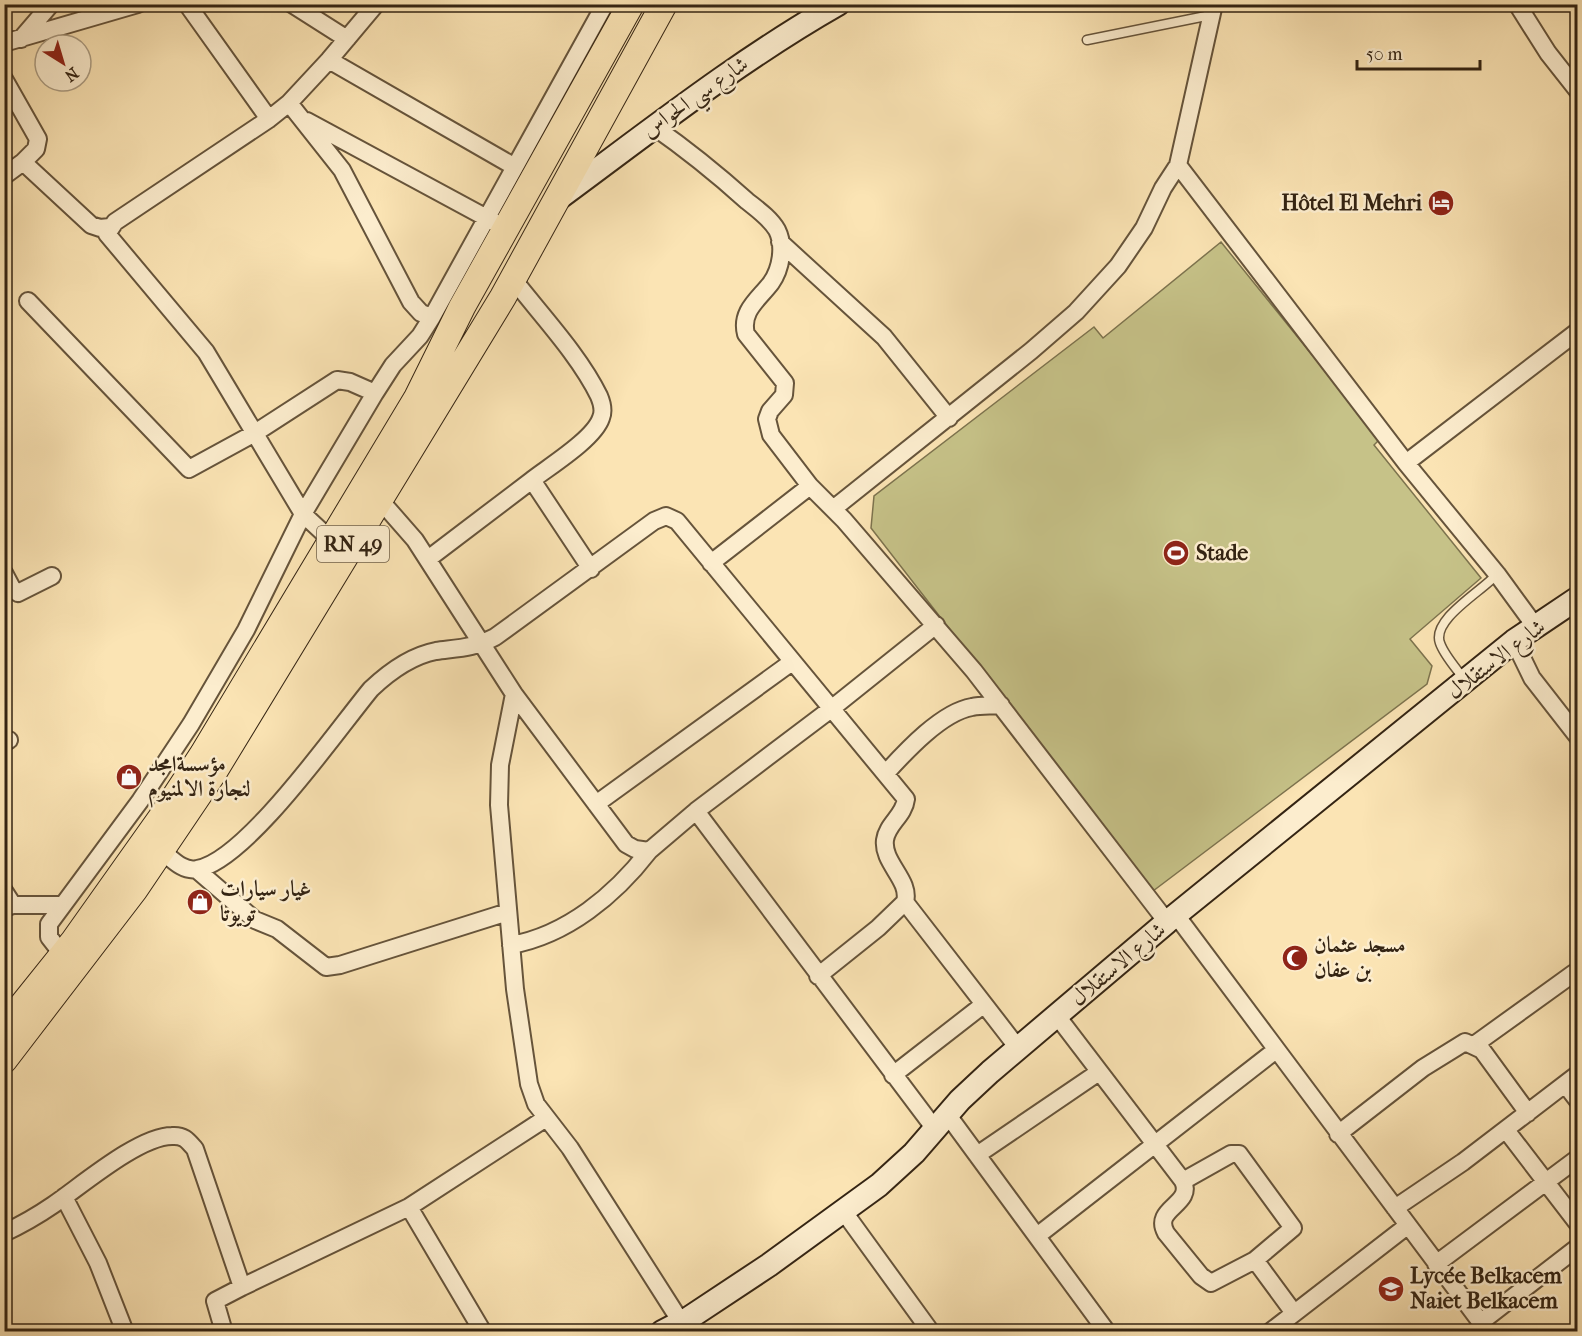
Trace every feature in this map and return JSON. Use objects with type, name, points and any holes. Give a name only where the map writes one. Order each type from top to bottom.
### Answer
[{"type":"main road","name":"RN 49","points":[[4,1028],[63,955],[167,809],[332,542],[436,365],[497,223],[631,4]]},
{"type":"main road","name":"RN 49","points":[[4,1060],[79,965],[162,851],[212,775],[513,279],[559,198],[598,120],[664,4]]},
{"type":"street","points":[[13,41],[51,4]]},
{"type":"street","points":[[13,41],[138,4]]},
{"type":"street","points":[[187,4],[270,119]]},
{"type":"street","points":[[292,4],[347,39]]},
{"type":"street","points":[[23,162],[91,225],[100,228],[110,226],[270,119],[289,103],[329,60],[376,4]]},
{"type":"street","points":[[63,955],[47,931],[61,904],[140,801],[191,724],[246,630],[303,514],[375,393],[393,365],[420,336],[497,223],[515,167],[605,4]]},
{"type":"street","name":"شارع سي الحواس","points":[[559,198],[653,126],[791,31],[838,4]]},
{"type":"street","points":[[1517,4],[1548,53],[1578,91]]},
{"type":"street","points":[[833,509],[1031,351],[1097,290],[1118,266],[1144,228],[1163,188],[1178,165],[1213,10]]},
{"type":"street","points":[[329,60],[515,167]]},
{"type":"street","points":[[4,79],[38,139],[36,149],[4,176]]},
{"type":"street","points":[[289,103],[342,170],[411,302],[421,313],[432,317]]},
{"type":"street","points":[[302,118],[497,223]]},
{"type":"street","points":[[653,126],[766,217],[777,231],[780,242],[780,264],[776,276],[748,311],[744,329],[785,383],[784,395],[770,411],[768,427],[810,486],[936,625],[1172,919],[1276,1050],[1484,1327],[1578,1247]]},
{"type":"street","points":[[1178,165],[1406,463],[1497,573],[1535,626]]},
{"type":"street","points":[[110,226],[107,234],[109,239],[206,352],[303,514],[332,542]]},
{"type":"street","points":[[780,242],[884,337],[949,418]]},
{"type":"street","points":[[428,559],[590,434],[602,417],[603,406],[599,395],[513,279]]},
{"type":"street","points":[[27,301],[186,468],[195,468],[255,433],[337,380],[350,381],[375,393]]},
{"type":"street","points":[[1406,463],[1578,331]]},
{"type":"street","points":[[406,351],[436,365]]},
{"type":"street","points":[[532,480],[591,569]]},
{"type":"street","points":[[711,563],[810,486]]},
{"type":"street","points":[[380,500],[428,559],[514,694],[626,844],[635,849],[649,851]]},
{"type":"street","points":[[196,870],[227,854],[262,824],[371,689],[392,670],[435,652],[482,645],[591,569],[654,520],[666,516],[677,521],[906,799],[905,808],[889,828],[884,841],[887,853],[905,888],[905,902],[1018,1048]]},
{"type":"street","points":[[4,573],[12,588],[18,593],[52,576]]},
{"type":"street","name":"شارع الاستقلال","points":[[682,1326],[844,1212],[914,1153],[941,1122],[1018,1048],[1172,919],[1514,641],[1578,598]]},
{"type":"street","points":[[511,945],[538,939],[564,926],[618,887],[649,851],[696,811],[831,709],[936,625]]},
{"type":"street","points":[[1514,641],[1532,678],[1578,737]]},
{"type":"street","points":[[596,804],[792,662]]},
{"type":"street","points":[[514,694],[502,751],[499,788],[511,945],[529,1084],[536,1104],[570,1148],[682,1326]]},
{"type":"street","points":[[886,773],[903,754],[939,723],[970,707],[1001,705]]},
{"type":"street","points":[[696,811],[893,1075],[977,1155],[1107,1332]]},
{"type":"street","points":[[162,851],[184,868],[196,870],[255,920],[277,929],[327,967],[340,965],[508,912]]},
{"type":"street","points":[[7,901],[61,904]]},
{"type":"street","points":[[818,976],[878,928],[905,902]]},
{"type":"street","points":[[1474,1045],[1574,973]]},
{"type":"street","points":[[893,1075],[983,1005]]},
{"type":"street","points":[[1057,1016],[1183,1180],[1186,1188],[1185,1196],[1162,1218],[1162,1225],[1201,1276],[1211,1283],[1216,1281],[1255,1260],[1293,1228],[1239,1155],[1231,1154],[1183,1180]]},
{"type":"street","points":[[1338,1134],[1456,1045],[1465,1042],[1482,1050],[1528,1113]]},
{"type":"street","points":[[1037,1236],[1276,1050]]},
{"type":"street","points":[[977,1155],[1099,1072]]},
{"type":"street","points":[[1395,1208],[1506,1130],[1571,1079],[1578,1101]]},
{"type":"street","points":[[224,1332],[214,1301],[409,1207],[546,1118]]},
{"type":"street","points":[[1506,1130],[1578,1224]]},
{"type":"street","points":[[4,1233],[29,1221],[120,1158],[154,1141],[172,1136],[186,1138],[195,1149],[242,1287]]},
{"type":"street","points":[[1436,1264],[1578,1158]]},
{"type":"street","points":[[64,1197],[98,1263],[125,1332]]},
{"type":"street","points":[[409,1207],[483,1332]]},
{"type":"street","points":[[844,1212],[930,1332]]},
{"type":"street","points":[[1270,1332],[1407,1226]]},
{"type":"street","points":[[1255,1260],[1294,1313]]},
{"type":"lane","points":[[1087,40],[1213,10]]},
{"type":"lane","points":[[1465,681],[1439,642],[1440,630],[1451,614],[1488,584],[1497,573]]},
{"type":"shaded area","name":"Stade","points":[[1221,242],[1380,439],[1374,445],[1481,578],[1410,639],[1432,666],[1427,684],[1153,891],[871,528],[874,496],[1094,327],[1103,338]]},
{"type":"place","name":"Hôtel El Mehri","points":[[1441,203]]},
{"type":"place","name":"Stade","points":[[1176,553]]},
{"type":"place","name":"مؤسسةامجد لنجارة الالمنيوم","points":[[129,777]]},
{"type":"place","name":"غيار سيارات تويوتا","points":[[200,902]]},
{"type":"place","name":"مسجد عثمان بن عفان","points":[[1295,958]]},
{"type":"place","name":"Lycée Belkacem Naiet Belkacem","points":[[1391,1289]]}]
